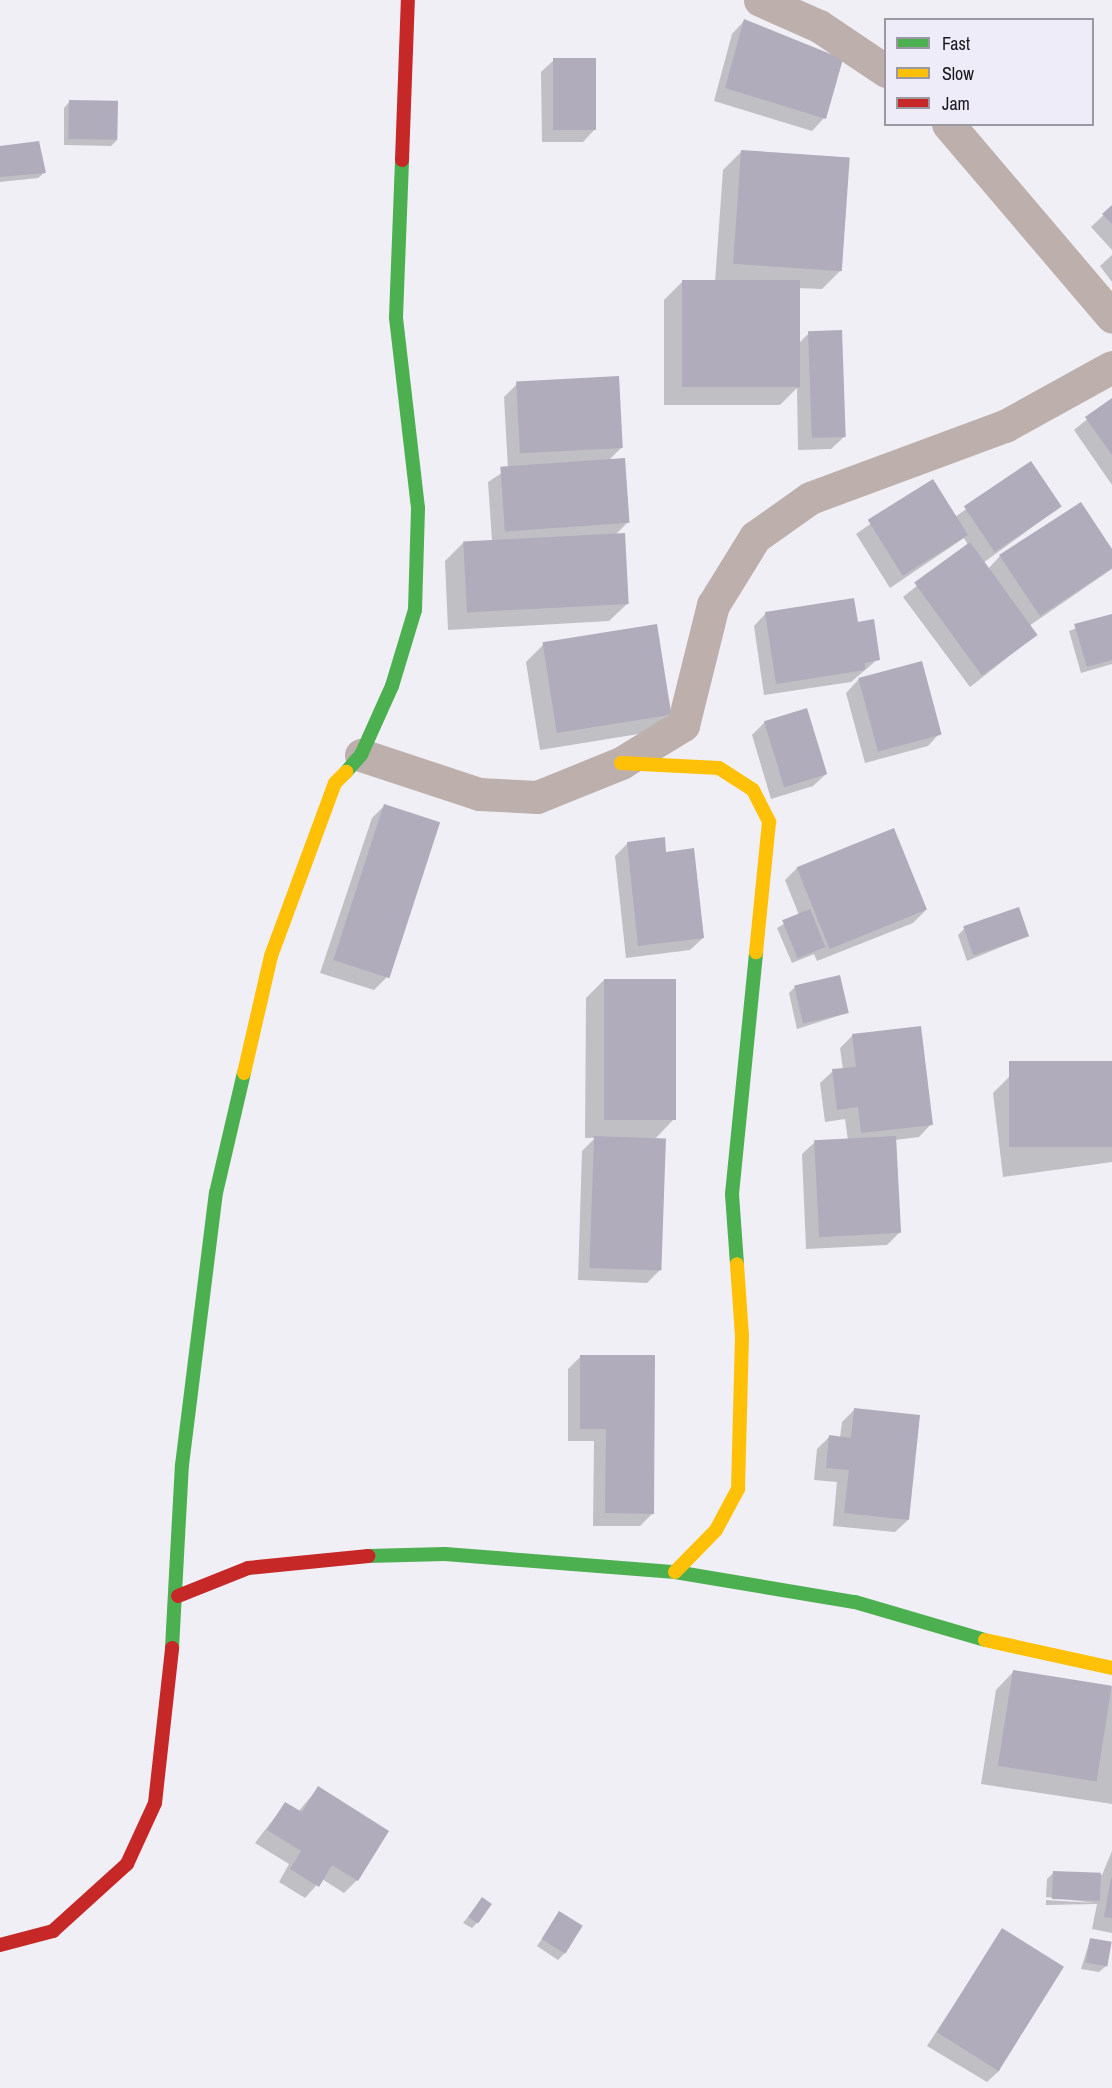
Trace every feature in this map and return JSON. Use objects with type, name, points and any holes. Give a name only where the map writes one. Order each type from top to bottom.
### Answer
[{"type":"street","points":[[0,1945],[53,1931],[127,1864],[155,1803],[178,1596],[182,1466],[216,1193],[271,956],[335,783],[361,755],[392,686],[415,610],[418,508],[396,317],[408,0]]},
{"type":"street","points":[[760,0],[819,26],[884,70]]},
{"type":"street","points":[[950,126],[1112,317]]},
{"type":"street","points":[[361,755],[479,794],[537,797],[621,763],[683,725],[713,605],[755,537],[810,498],[1005,426],[1112,367]]},
{"type":"street","points":[[621,763],[719,768],[753,790],[769,822],[732,1194],[742,1336],[738,1489],[716,1530],[675,1572]]},
{"type":"street","points":[[178,1596],[248,1568],[318,1558],[445,1554],[675,1572],[855,1602],[1018,1650],[1112,1668]]},
{"type":"building","points":[[744,19],[843,59],[826,119],[725,88]]},
{"type":"building","points":[[553,58],[596,58],[596,130],[553,130]]},
{"type":"building","points":[[69,100],[118,101],[117,140],[68,139]]},
{"type":"building","points":[[39,141],[46,173],[0,177],[0,146]]},
{"type":"building","points":[[741,150],[850,158],[842,271],[733,264]]},
{"type":"building","points":[[1112,205],[1112,224],[1102,214]]},
{"type":"building","points":[[682,280],[800,280],[800,387],[682,387]]},
{"type":"building","points":[[842,330],[846,437],[812,438],[808,331]]},
{"type":"building","points":[[619,376],[623,448],[520,453],[516,381]]},
{"type":"building","points":[[1112,398],[1112,455],[1085,417]]},
{"type":"building","points":[[625,458],[630,523],[505,532],[500,467]]},
{"type":"building","points":[[1031,461],[1062,507],[995,552],[964,506]]},
{"type":"building","points":[[933,479],[968,535],[903,576],[868,520]]},
{"type":"building","points":[[1081,502],[1112,549],[1112,568],[1040,616],[999,555]]},
{"type":"building","points":[[625,533],[629,604],[467,612],[463,541]]},
{"type":"building","points":[[970,542],[1038,635],[982,676],[914,583]]},
{"type":"building","points":[[854,598],[858,622],[874,619],[880,660],[865,663],[865,670],[776,684],[765,612]]},
{"type":"building","points":[[1112,614],[1112,660],[1087,667],[1074,624]]},
{"type":"building","points":[[657,624],[671,715],[557,733],[542,642]]},
{"type":"building","points":[[922,661],[942,734],[878,751],[858,678]]},
{"type":"building","points":[[807,708],[827,774],[784,787],[764,721]]},
{"type":"building","points":[[384,804],[440,822],[389,978],[333,960]]},
{"type":"building","points":[[894,828],[927,910],[830,949],[797,867]]},
{"type":"building","points":[[665,837],[666,852],[694,848],[704,938],[638,946],[627,842]]},
{"type":"building","points":[[1019,907],[1029,936],[973,956],[963,926]]},
{"type":"building","points":[[810,909],[825,947],[798,958],[782,920]]},
{"type":"building","points":[[840,975],[849,1013],[803,1024],[794,986]]},
{"type":"building","points":[[604,979],[676,979],[676,1120],[604,1120]]},
{"type":"building","points":[[921,1026],[933,1125],[861,1133],[858,1107],[837,1110],[832,1069],[856,1067],[852,1034]]},
{"type":"building","points":[[1009,1061],[1112,1061],[1112,1147],[1009,1147]]},
{"type":"building","points":[[594,1136],[666,1139],[661,1270],[589,1268]]},
{"type":"building","points":[[896,1136],[901,1233],[819,1237],[814,1140]]},
{"type":"building","points":[[580,1355],[655,1355],[654,1514],[605,1513],[606,1429],[580,1429]]},
{"type":"building","points":[[854,1408],[920,1415],[909,1520],[844,1513],[849,1470],[826,1468],[829,1435],[851,1438]]},
{"type":"building","points":[[1013,1670],[1112,1686],[1097,1781],[998,1766]]},
{"type":"building","points":[[318,1786],[389,1831],[358,1881],[332,1865],[319,1887],[290,1869],[301,1851],[267,1830],[285,1802],[302,1812]]},
{"type":"building","points":[[1053,1871],[1101,1873],[1100,1901],[1052,1899]]},
{"type":"building","points":[[1112,1878],[1112,1918],[1104,1917]]},
{"type":"building","points":[[482,1897],[492,1904],[478,1924],[468,1917]]},
{"type":"building","points":[[559,1911],[583,1926],[565,1954],[542,1939]]},
{"type":"building","points":[[1002,1928],[1064,1967],[999,2071],[937,2032]]},
{"type":"building","points":[[1090,1938],[1112,1942],[1107,1966],[1086,1963]]},
{"type":"traffic: fast","points":[[346,772],[361,755],[392,686],[415,610],[418,508],[396,317],[402,160]]},
{"type":"traffic: fast","points":[[737,1264],[732,1194],[756,952]]},
{"type":"traffic: fast","points":[[172,1648],[182,1465],[216,1193],[244,1073]]},
{"type":"traffic: fast","points":[[368,1556],[445,1554],[675,1572],[855,1602],[985,1640]]},
{"type":"traffic: slow","points":[[621,763],[719,768],[753,790],[769,822],[756,952]]},
{"type":"traffic: slow","points":[[244,1073],[271,956],[335,783],[346,772]]},
{"type":"traffic: slow","points":[[675,1572],[716,1530],[738,1489],[742,1336],[737,1264]]},
{"type":"traffic: slow","points":[[985,1640],[1112,1668]]},
{"type":"traffic: jam","points":[[402,160],[408,0]]},
{"type":"traffic: jam","points":[[178,1596],[248,1568],[368,1556]]},
{"type":"traffic: jam","points":[[0,1945],[53,1931],[127,1864],[155,1803],[172,1648]]}]
